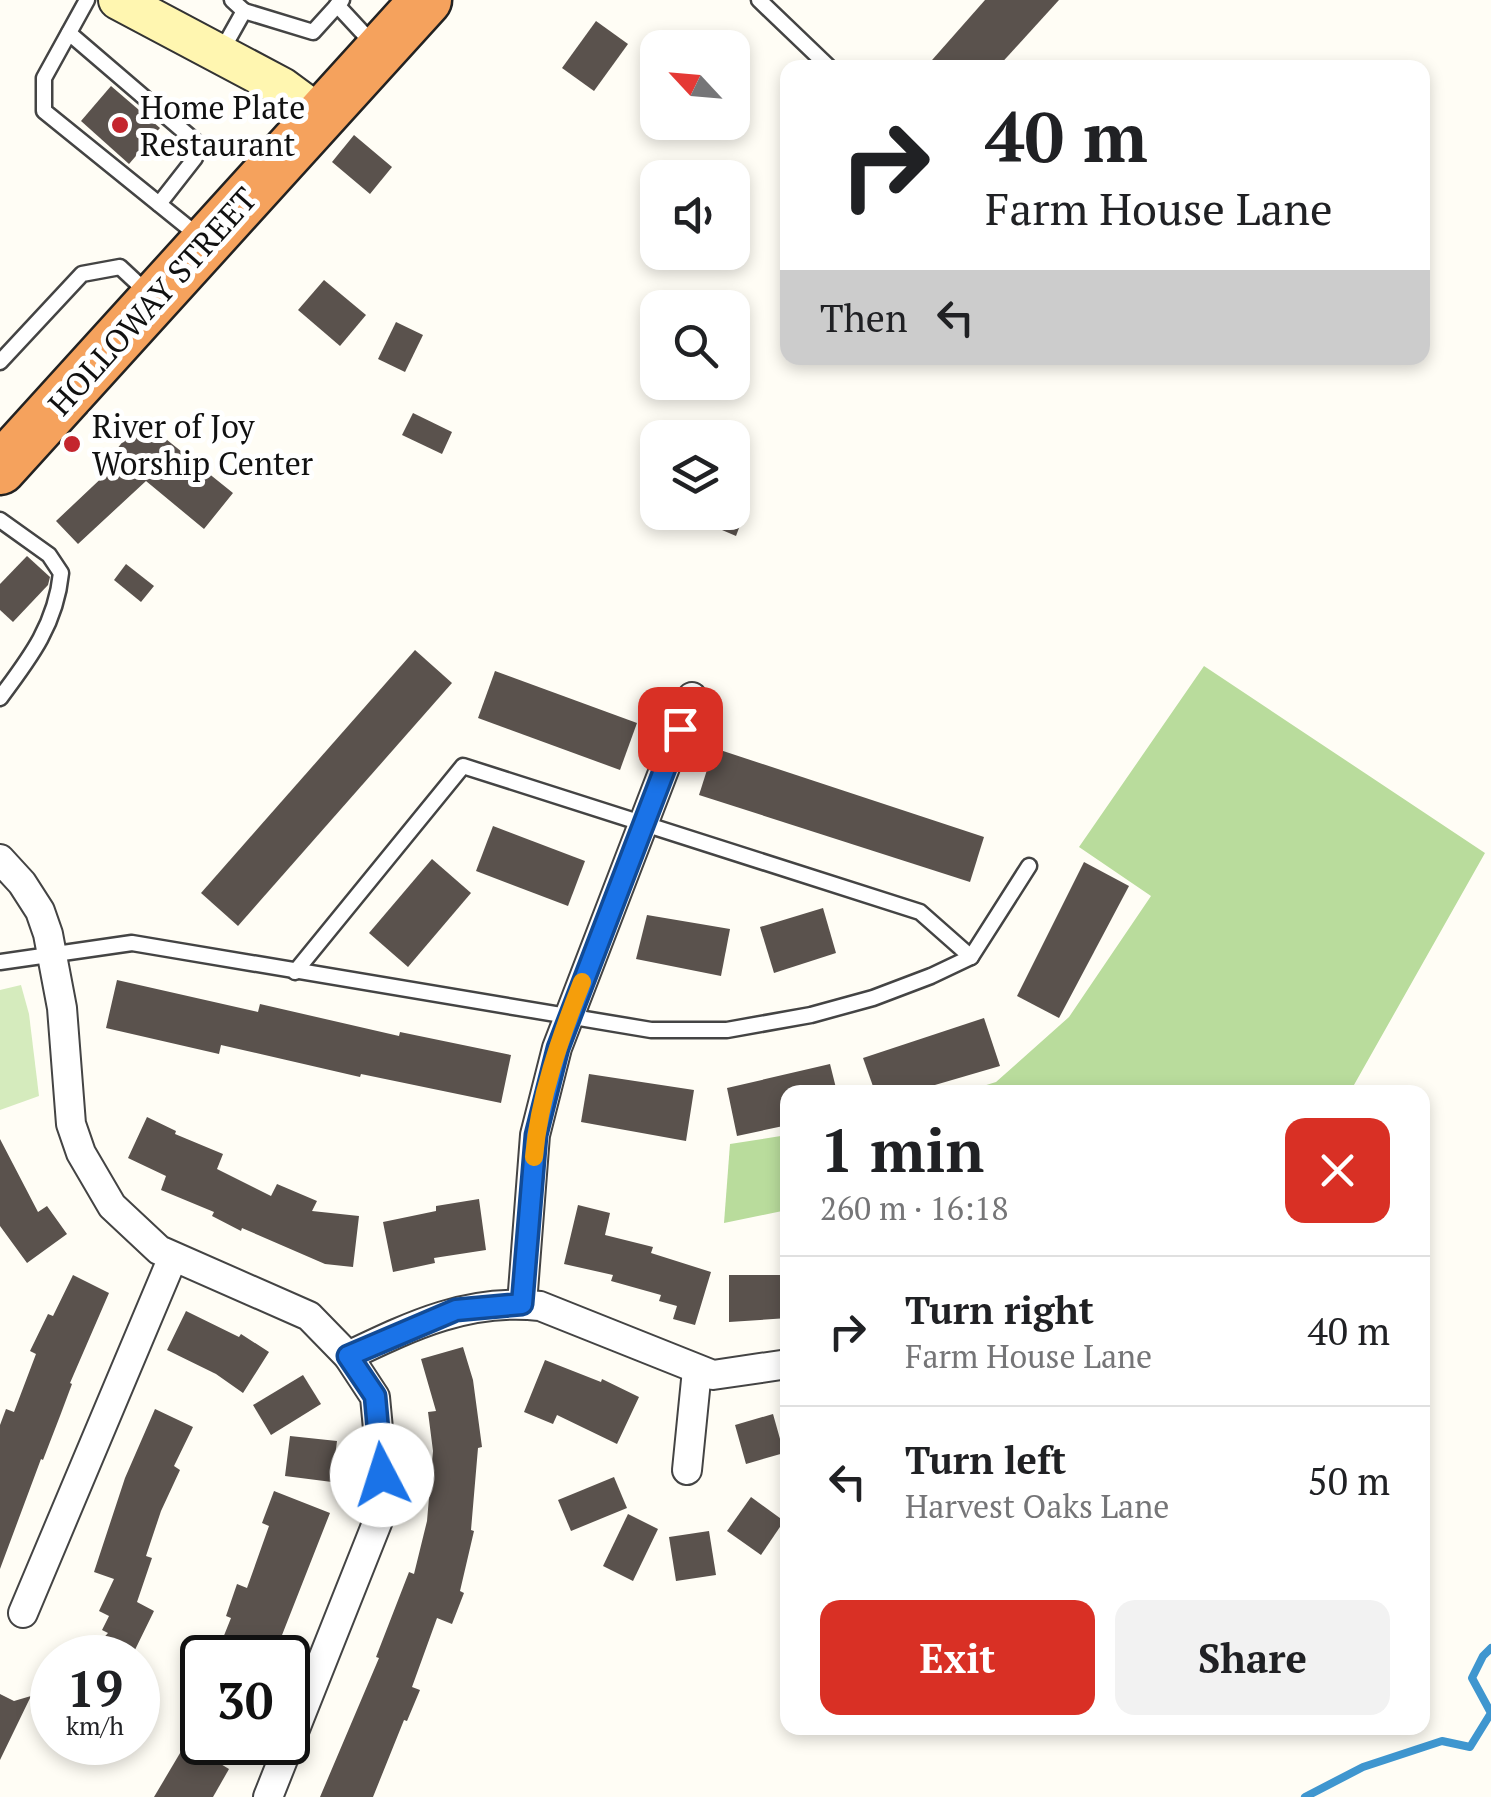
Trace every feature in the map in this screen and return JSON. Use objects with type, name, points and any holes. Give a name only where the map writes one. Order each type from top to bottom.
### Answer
[{"type":"highway","name":"HOLLOWAY STREET","points":[[9,453],[424,1]]},
{"type":"street","points":[[129,2],[282,86],[320,115]]},
{"type":"street","points":[[522,1304],[536,1135],[569,1016],[692,697]]},
{"type":"street","points":[[0,859],[40,911],[62,1008],[70,1124],[80,1153],[112,1206],[158,1250],[172,1258],[309,1316],[348,1356],[375,1396],[384,1504],[268,1797]]},
{"type":"street","points":[[23,1613],[172,1258]]},
{"type":"street","points":[[348,1356],[456,1310],[522,1304],[540,1306],[713,1375],[780,1365]]},
{"type":"street","points":[[687,1470],[697,1370]]},
{"type":"lane","points":[[87,0],[44,78],[44,111],[206,242]]},
{"type":"lane","points":[[759,0],[822,60]]},
{"type":"lane","points":[[220,52],[238,5],[314,32],[339,3],[379,50]]},
{"type":"lane","points":[[69,33],[194,141],[195,158],[158,204]]},
{"type":"lane","points":[[0,362],[82,274],[120,267],[154,299]]},
{"type":"lane","points":[[0,520],[48,555],[61,573],[59,596],[41,644],[0,698]]},
{"type":"lane","points":[[295,972],[463,766],[920,912],[971,957]]},
{"type":"lane","points":[[0,962],[132,943],[651,1030],[727,1030],[811,1015],[873,998],[971,957],[1029,866]]},
{"type":"green space","points":[[1204,666],[1485,853],[1354,1085],[986,1085],[996,1082],[1069,1017],[1151,896],[1079,847]]},
{"type":"green space","points":[[21,985],[29,1014],[39,1096],[0,1110],[0,990]]},
{"type":"green space","points":[[780,1136],[780,1211],[724,1223],[730,1144]]},
{"type":"building","points":[[985,0],[1059,0],[1004,60],[932,60]]},
{"type":"building","points":[[596,21],[628,44],[594,91],[562,68]]},
{"type":"building","name":"Home Plate Restaurant","points":[[111,86],[160,128],[129,164],[81,121]]},
{"type":"building","points":[[354,135],[392,167],[370,194],[332,162]]},
{"type":"building","points":[[324,280],[366,315],[340,346],[298,310]]},
{"type":"building","points":[[396,322],[423,335],[405,372],[378,359]]},
{"type":"building","points":[[413,413],[452,432],[442,454],[402,435]]},
{"type":"building","points":[[141,419],[233,493],[204,529],[146,481],[78,544],[56,521],[110,470],[104,465]]},
{"type":"building","points":[[27,556],[50,577],[48,585],[13,622],[0,610],[0,584]]},
{"type":"building","points":[[126,564],[154,586],[141,602],[114,580]]},
{"type":"building","points":[[415,650],[452,683],[238,926],[201,893]]},
{"type":"building","points":[[495,671],[637,723],[620,770],[478,718]]},
{"type":"building","points":[[714,748],[984,837],[970,882],[699,795]]},
{"type":"building","points":[[493,826],[585,861],[568,906],[476,871]]},
{"type":"building","points":[[432,859],[471,893],[408,967],[369,933]]},
{"type":"building","points":[[1084,862],[1129,886],[1059,1018],[1017,996]]},
{"type":"building","points":[[823,908],[836,953],[774,973],[760,927]]},
{"type":"building","points":[[647,915],[730,929],[721,976],[636,959]]},
{"type":"building","points":[[117,980],[258,1012],[260,1004],[399,1036],[400,1032],[511,1055],[501,1103],[361,1074],[360,1077],[221,1045],[219,1054],[106,1028]]},
{"type":"building","points":[[984,1018],[1000,1066],[935,1085],[873,1085],[863,1058]]},
{"type":"building","points":[[830,1064],[835,1085],[780,1085],[780,1127],[737,1136],[727,1088]]},
{"type":"building","points":[[589,1074],[694,1090],[686,1141],[581,1122]]},
{"type":"building","points":[[147,1117],[176,1131],[175,1134],[223,1154],[217,1169],[271,1196],[277,1184],[317,1201],[312,1211],[359,1216],[353,1267],[325,1264],[242,1228],[241,1231],[212,1216],[214,1212],[161,1190],[166,1176],[128,1158]]},
{"type":"building","points":[[0,1139],[38,1212],[47,1206],[67,1234],[27,1263],[0,1226]]},
{"type":"building","points":[[479,1199],[486,1250],[434,1258],[435,1263],[393,1272],[383,1222],[436,1211],[436,1206]]},
{"type":"building","points":[[578,1205],[610,1213],[605,1235],[653,1247],[651,1253],[711,1272],[695,1325],[673,1319],[677,1306],[659,1301],[661,1295],[611,1281],[613,1275],[564,1264]]},
{"type":"building","points":[[73,1275],[109,1293],[70,1383],[0,1569],[0,1425],[6,1409],[14,1412],[36,1354],[30,1351]]},
{"type":"building","points":[[729,1275],[780,1275],[780,1319],[729,1322]]},
{"type":"building","points":[[186,1311],[239,1337],[241,1334],[269,1352],[243,1393],[216,1374],[167,1350]]},
{"type":"building","points":[[463,1347],[473,1380],[482,1447],[478,1448],[471,1530],[474,1531],[460,1591],[464,1593],[452,1624],[437,1618],[412,1687],[420,1690],[373,1797],[320,1797],[379,1658],[376,1657],[409,1572],[414,1574],[427,1521],[433,1451],[428,1412],[436,1411],[421,1359]]},
{"type":"building","points":[[545,1360],[601,1382],[602,1379],[639,1397],[617,1444],[557,1415],[553,1424],[524,1412]]},
{"type":"building","points":[[303,1375],[321,1404],[271,1435],[253,1405]]},
{"type":"building","points":[[155,1409],[193,1427],[174,1466],[180,1470],[146,1556],[152,1558],[137,1602],[154,1611],[142,1635],[106,1635],[102,1630],[109,1616],[99,1611],[114,1579],[94,1572],[125,1478]]},
{"type":"building","points":[[773,1414],[780,1454],[746,1464],[735,1425]]},
{"type":"building","points":[[290,1436],[337,1441],[332,1482],[285,1476]]},
{"type":"building","points":[[614,1477],[627,1508],[571,1531],[558,1500]]},
{"type":"building","points":[[274,1491],[330,1513],[282,1635],[224,1635],[237,1584],[247,1588],[269,1526],[262,1523]]},
{"type":"building","points":[[751,1497],[780,1518],[780,1527],[761,1555],[727,1531]]},
{"type":"building","points":[[628,1514],[658,1529],[633,1581],[603,1566]]},
{"type":"building","points":[[709,1531],[716,1575],[676,1581],[669,1537]]},
{"type":"building","points":[[0,1694],[14,1701],[30,1696],[30,1698],[0,1760]]},
{"type":"building","points":[[180,1753],[180,1765],[222,1765],[229,1769],[213,1797],[154,1797]]},
{"type":"waterway","points":[[1305,1797],[1363,1767],[1442,1741],[1470,1747],[1491,1713],[1472,1678],[1491,1648]]},
{"type":"slow traffic","points":[[534,1157],[536,1130],[558,1048],[582,982]]},
{"type":"place","name":"Home Plate Restaurant","points":[[120,125]]},
{"type":"place","name":"River of Joy Worship Center","points":[[72,444]]},
{"type":"route","points":[[382,1475],[375,1396],[348,1356],[456,1310],[522,1304],[536,1135],[558,1048],[680,729]]}]
